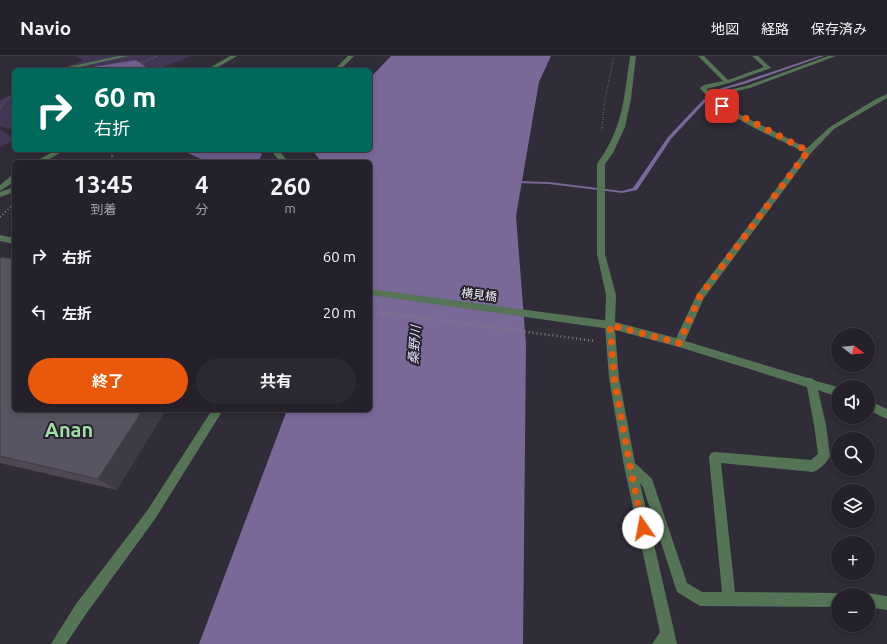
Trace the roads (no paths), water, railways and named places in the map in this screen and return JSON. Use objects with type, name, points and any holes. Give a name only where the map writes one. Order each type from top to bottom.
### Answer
[{"type":"street","points":[[67,68],[126,56]]},
{"type":"street","points":[[213,68],[234,56]]},
{"type":"street","points":[[340,68],[351,56]]},
{"type":"street","points":[[633,56],[624,120],[606,158],[601,164],[601,254],[611,295],[610,325],[614,378],[665,641]]},
{"type":"street","points":[[701,56],[727,82]]},
{"type":"street","points":[[755,56],[768,68],[727,82],[706,86],[703,88],[711,98],[733,113],[808,151]]},
{"type":"street","points":[[711,98],[716,94],[748,87],[833,56]]},
{"type":"street","points":[[679,343],[700,296],[808,151],[832,128],[887,96]]},
{"type":"street","points":[[44,160],[58,152]]},
{"type":"street","points":[[276,152],[282,160]]},
{"type":"street","points":[[0,189],[12,180]]},
{"type":"street","points":[[0,195],[12,190]]},
{"type":"street","points":[[0,238],[12,241]]},
{"type":"street","name":"横見橋","points":[[372,292],[585,320],[610,325],[679,343],[811,382],[831,389]]},
{"type":"street","points":[[729,599],[715,456],[813,466],[824,456],[820,426],[811,382]]},
{"type":"street","points":[[875,408],[887,414]]},
{"type":"street","points":[[58,644],[81,609],[151,515],[217,412]]},
{"type":"street","points":[[630,466],[648,483],[682,587],[700,599],[831,600]]},
{"type":"street","points":[[875,601],[887,602]]},
{"type":"water","name":"桑野川","points":[[391,56],[551,56],[539,82],[516,216],[526,344],[523,644],[199,644],[286,412],[372,412],[372,160],[320,160],[315,154],[316,152],[372,152],[372,76]]},
{"type":"waterway","points":[[714,91],[743,83],[822,56]]},
{"type":"waterway","points":[[515,182],[549,183],[622,192],[635,189],[669,138],[705,100]]},
{"type":"district","name":"Anan","points":[[69,430]]}]
